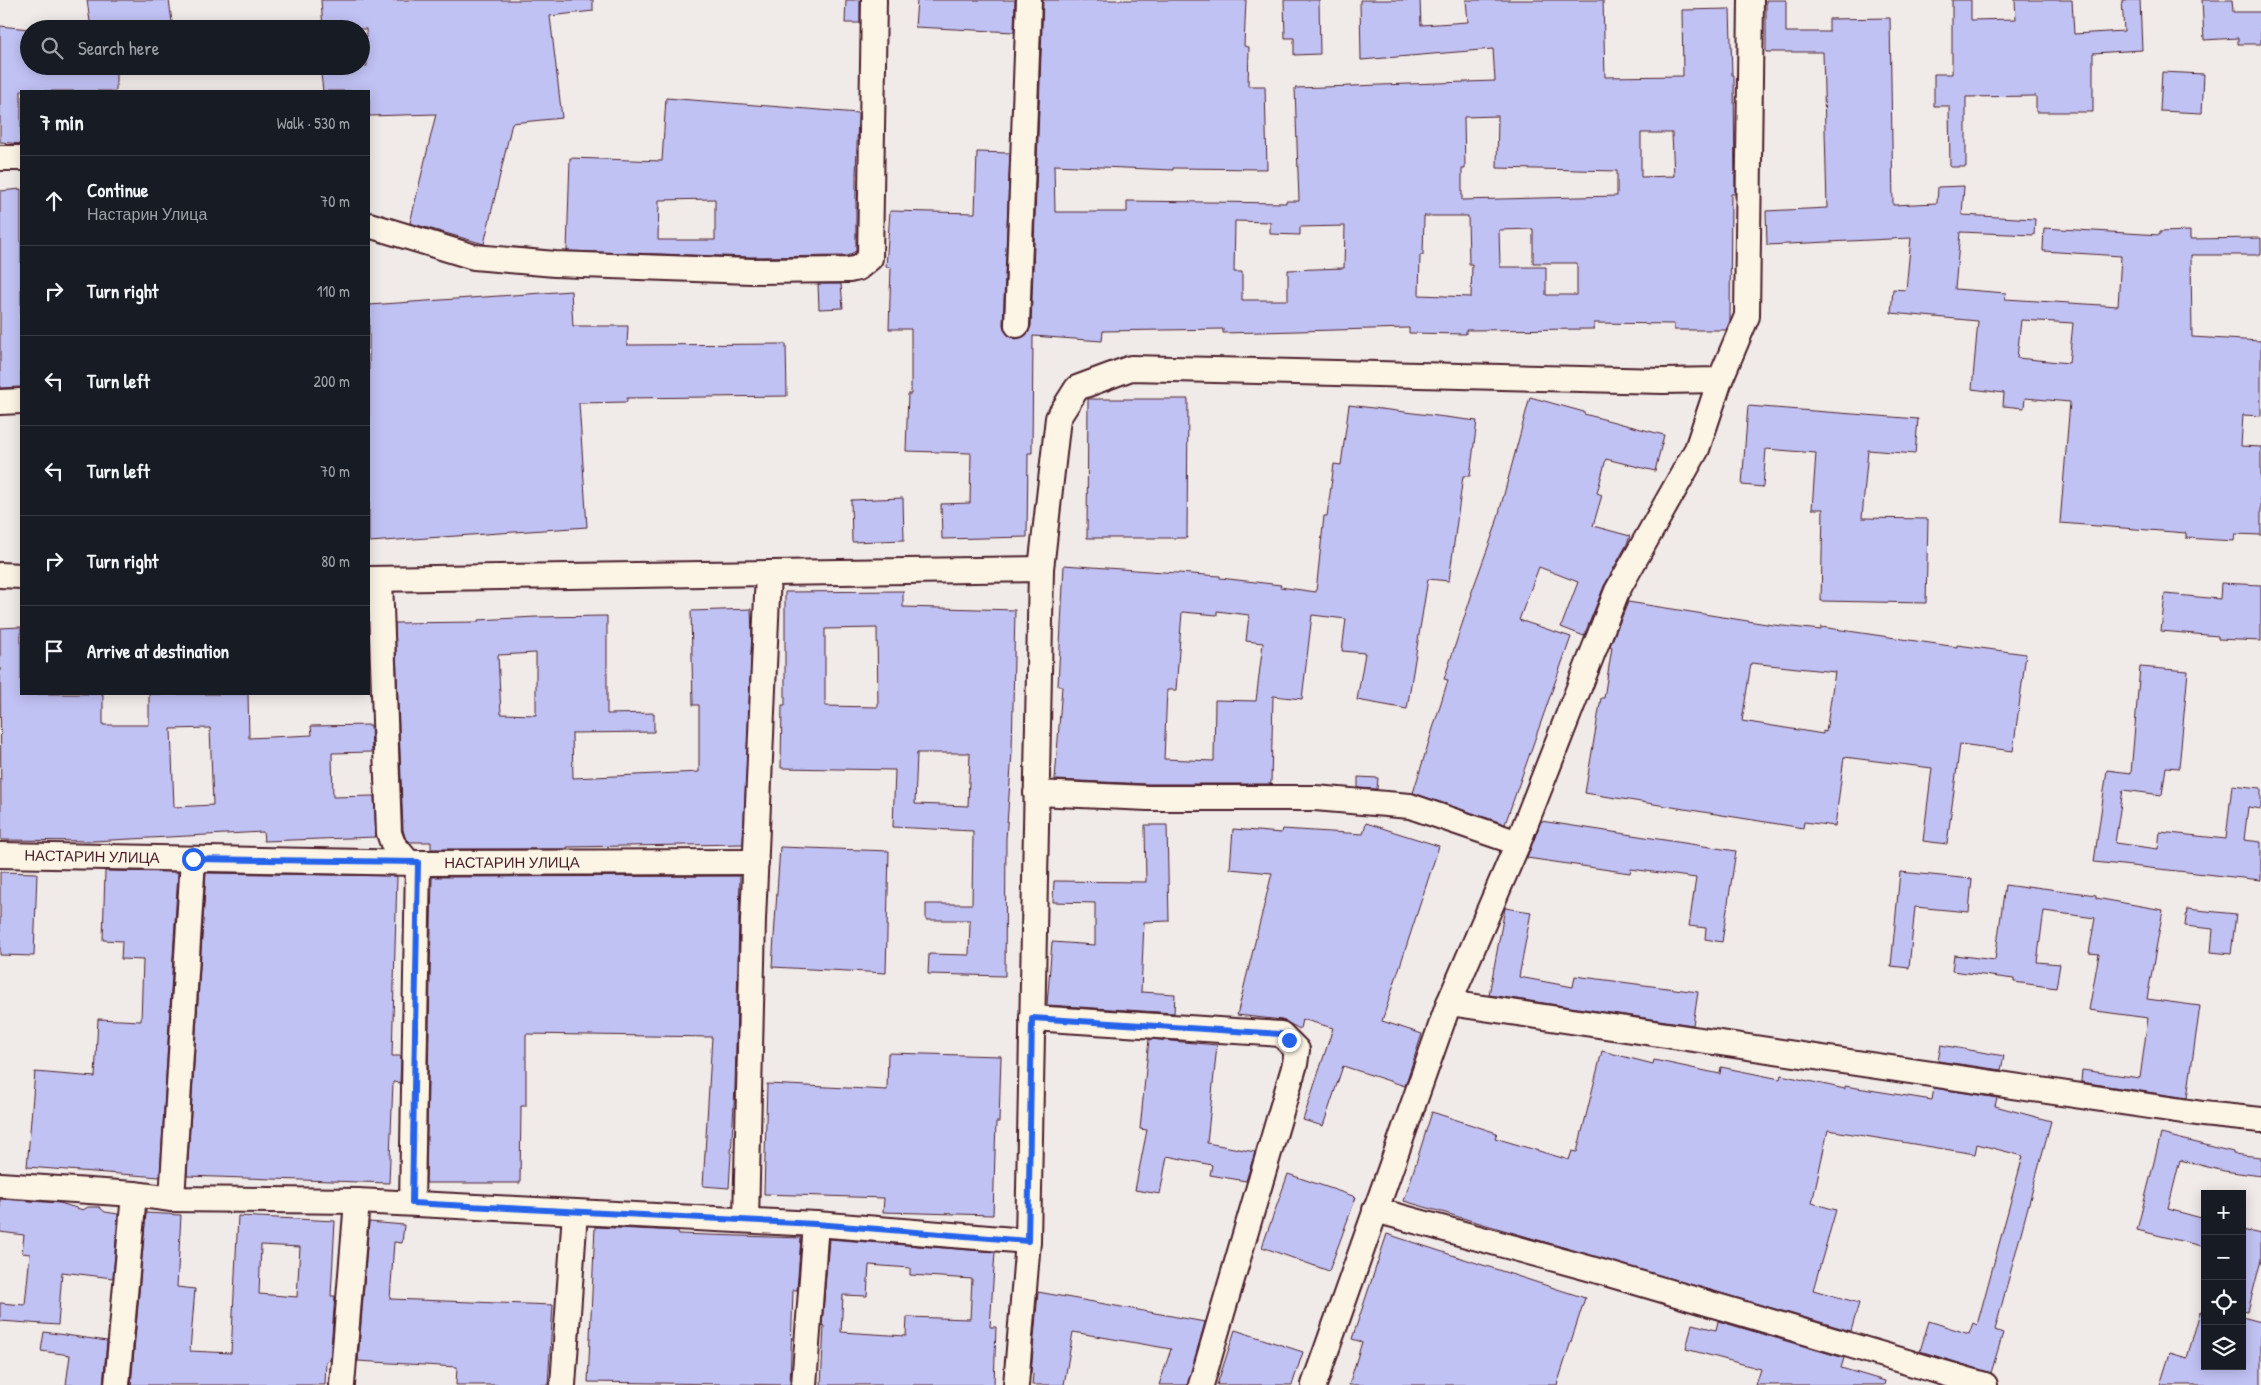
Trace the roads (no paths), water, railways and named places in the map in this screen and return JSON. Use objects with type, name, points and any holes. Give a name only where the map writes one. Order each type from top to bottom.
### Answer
[{"type":"street","points":[[370,225],[474,257],[555,264],[741,270],[849,270],[858,268],[870,258],[874,0]]},
{"type":"street","points":[[1017,325],[1029,0]]},
{"type":"street","points":[[1314,1385],[1449,1003],[1518,843],[1617,591],[1697,448],[1720,380],[1747,316],[1751,0]]},
{"type":"street","points":[[0,158],[20,158]]},
{"type":"street","points":[[1016,1385],[1028,1241],[1041,569],[1058,418],[1077,388],[1131,368],[1663,381],[1720,380]]},
{"type":"street","points":[[0,402],[20,401]]},
{"type":"street","points":[[412,1203],[413,862],[392,844],[389,833],[374,579],[1041,569]]},
{"type":"street","points":[[746,1220],[756,862],[768,573]]},
{"type":"street","points":[[0,575],[20,576]]},
{"type":"street","points":[[1036,793],[1148,798],[1315,798],[1410,806],[1518,843]]},
{"type":"street","name":"НАСТАРИН УЛИЦА","points":[[0,855],[413,862],[756,862]]},
{"type":"street","points":[[172,1199],[193,859]]},
{"type":"street","points":[[1449,1003],[2193,1113],[2261,1120]]},
{"type":"street","points":[[1032,1018],[1281,1034],[1297,1050],[1295,1064],[1201,1385]]},
{"type":"street","points":[[0,1185],[134,1194],[172,1199],[412,1203],[746,1220],[1028,1241]]},
{"type":"street","points":[[117,1385],[134,1194]]},
{"type":"street","points":[[342,1385],[357,1201]]},
{"type":"street","points":[[1375,1210],[1588,1268],[1985,1385]]},
{"type":"street","points":[[563,1385],[575,1212]]},
{"type":"street","points":[[804,1385],[816,1224]]}]
